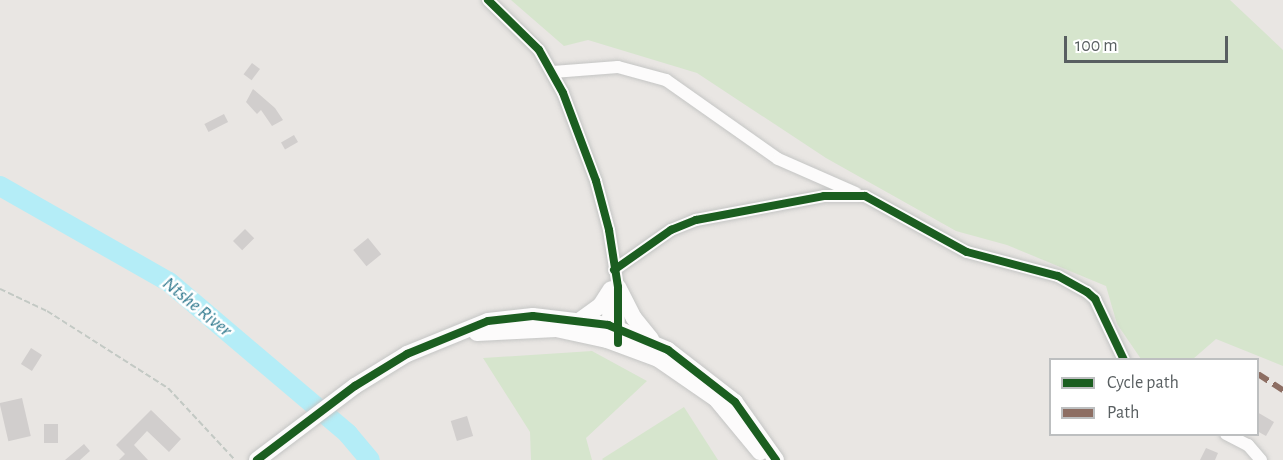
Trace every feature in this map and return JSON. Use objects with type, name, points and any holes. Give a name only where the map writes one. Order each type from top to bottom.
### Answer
[{"type":"street","points":[[488,0],[518,26],[553,72],[596,181],[615,280],[613,334]]},
{"type":"street","points":[[553,72],[618,67],[666,80],[778,159],[865,196],[959,248],[1058,276],[1095,299],[1123,358]]},
{"type":"street","points":[[579,321],[600,306],[615,280],[671,230],[696,220],[824,196],[865,196]]},
{"type":"street","points":[[615,280],[634,318],[654,342],[692,366],[735,402],[776,460]]},
{"type":"street","points":[[257,460],[355,386],[407,354],[488,321],[512,317],[579,321],[613,334],[658,359],[693,381],[721,405],[766,460]]},
{"type":"street","points":[[455,336],[532,328],[613,334],[654,342]]},
{"type":"street","points":[[1228,436],[1248,445],[1261,460]]},
{"type":"path","points":[[0,290],[47,310],[168,388],[235,460]]},
{"type":"green space","points":[[511,0],[1230,0],[1283,50],[1283,366],[1216,339],[1194,358],[1140,358],[1117,324],[1106,286],[1007,245],[956,231],[826,158],[697,73],[588,40],[564,46]]},
{"type":"green space","points":[[592,351],[647,381],[586,438],[592,460],[531,460],[530,432],[483,358]]},
{"type":"green space","points":[[684,407],[718,460],[602,459]]},
{"type":"building","points":[[252,63],[260,69],[252,80],[244,74]]},
{"type":"building","points":[[253,89],[275,108],[283,120],[272,126],[261,110],[257,114],[246,102]]},
{"type":"building","points":[[224,114],[228,122],[208,132],[204,124]]},
{"type":"building","points":[[294,135],[298,142],[285,149],[281,142]]},
{"type":"building","points":[[245,229],[254,238],[242,250],[233,241]]},
{"type":"building","points":[[368,238],[381,254],[366,266],[353,250]]},
{"type":"building","points":[[31,348],[42,355],[32,371],[21,364]]},
{"type":"building","points":[[22,398],[31,436],[8,441],[0,403]]},
{"type":"building","points":[[151,410],[181,439],[169,452],[147,431],[134,445],[148,460],[119,460],[125,454],[116,445]]},
{"type":"building","points":[[1259,413],[1274,422],[1266,436],[1259,432]]},
{"type":"building","points":[[467,416],[473,436],[457,441],[451,421]]},
{"type":"building","points":[[44,424],[58,424],[58,443],[44,443]]},
{"type":"building","points":[[84,444],[90,451],[80,460],[65,460]]},
{"type":"building","points":[[1206,448],[1218,453],[1215,460],[1200,460]]},
{"type":"waterway","name":"Ntshe River","points":[[0,186],[169,282],[348,434],[370,460]]},
{"type":"marked path","points":[[1259,375],[1283,390]]},
{"type":"cycle path","points":[[488,0],[539,50],[563,93],[596,181],[609,230],[618,287],[618,343]]},
{"type":"cycle path","points":[[614,270],[671,230],[696,220],[824,196],[865,196],[967,252],[1058,276],[1087,292],[1095,299],[1123,358]]},
{"type":"cycle path","points":[[257,460],[355,386],[407,354],[488,321],[533,316],[608,325],[668,350],[735,402],[776,460]]}]
